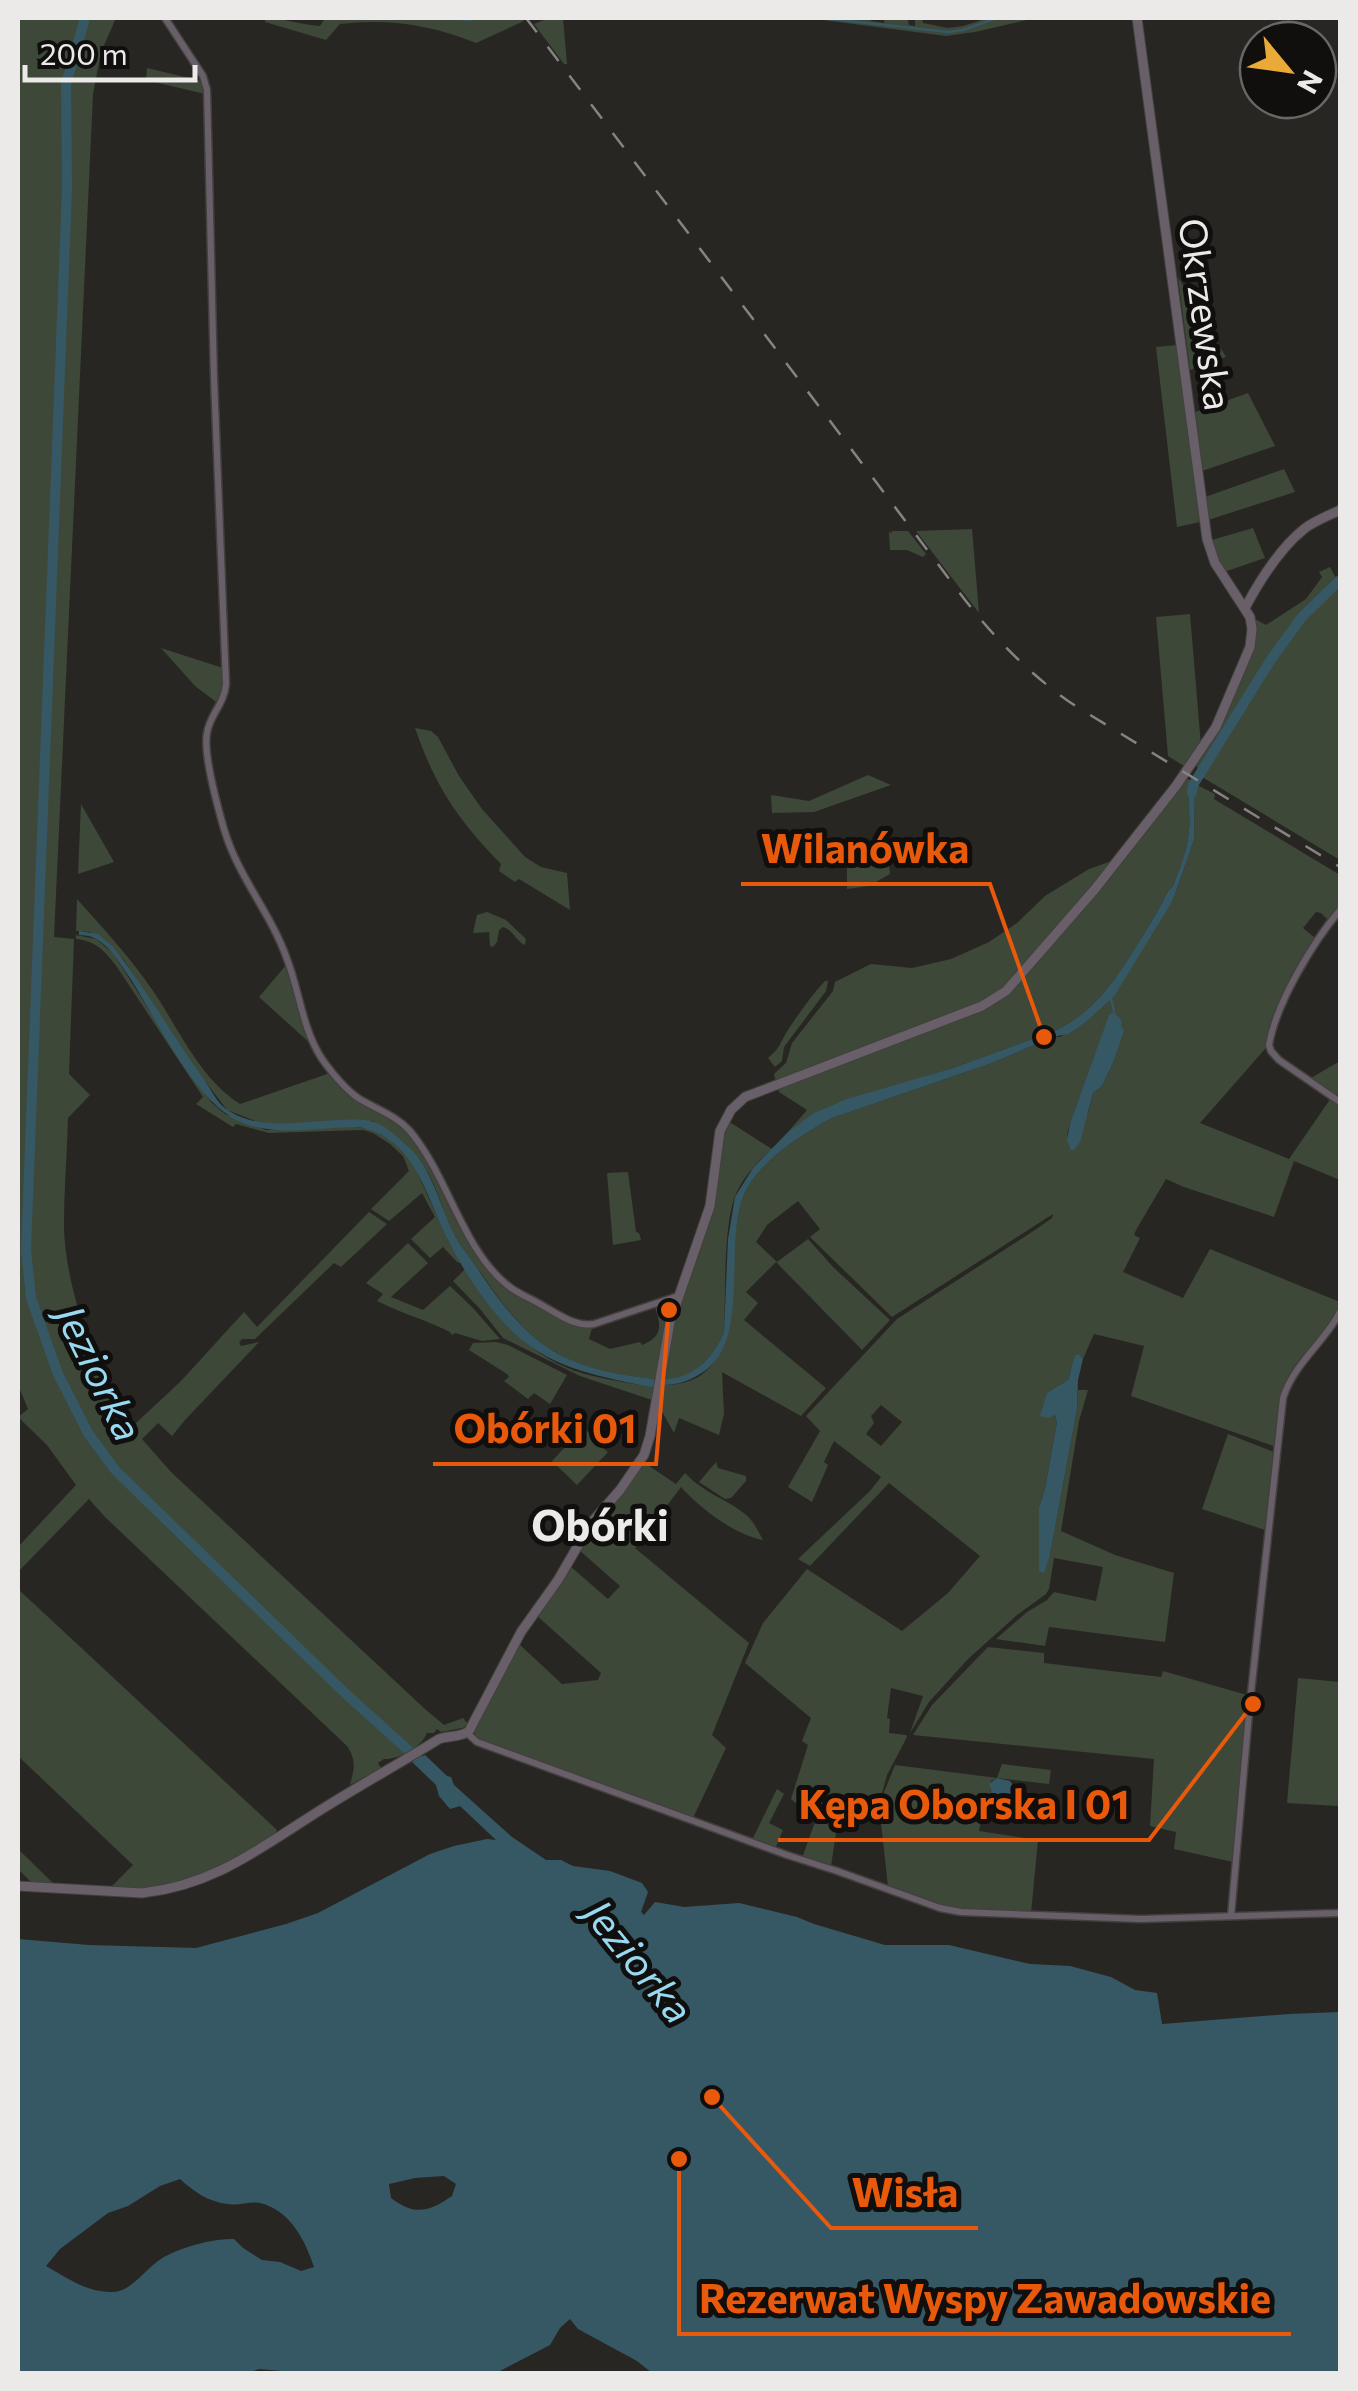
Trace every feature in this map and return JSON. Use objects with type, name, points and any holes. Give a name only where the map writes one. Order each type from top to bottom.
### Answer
[{"type":"street","points":[[165,18],[203,76],[207,90],[226,684],[222,704],[207,729],[206,744],[232,855],[284,950],[305,1026],[324,1061],[352,1093],[398,1119],[410,1132],[436,1170],[478,1248],[505,1283],[583,1325],[678,1296]]},
{"type":"street","name":"Okrzewska","points":[[1137,18],[1207,539],[1220,573],[1245,608]]},
{"type":"street","points":[[18,1886],[142,1894],[182,1886],[222,1872],[445,1736],[467,1733],[530,1618],[558,1580],[591,1523],[644,1455],[670,1322],[705,1226],[720,1131],[730,1110],[746,1097],[982,1006],[1006,991],[1099,883],[1176,786],[1216,728],[1251,641],[1252,622],[1245,608],[1264,576],[1307,526],[1340,510]]},
{"type":"street","points":[[1340,910],[1315,942],[1269,1042],[1270,1051],[1279,1060],[1340,1102]]},
{"type":"street","points":[[1231,1916],[1284,1398],[1288,1383],[1340,1312]]},
{"type":"street","points":[[467,1733],[477,1742],[940,1908],[981,1914],[1099,1918],[1340,1913]]},
{"type":"green space","points":[[18,18],[116,18],[101,52],[93,94],[54,937],[74,939],[69,1074],[90,1095],[68,1118],[64,1228],[69,1270],[97,1361],[116,1400],[135,1424],[244,1312],[257,1327],[369,1212],[387,1224],[341,1267],[334,1263],[255,1339],[242,1339],[241,1346],[259,1342],[172,1436],[158,1423],[142,1439],[171,1472],[425,1709],[444,1725],[463,1718],[468,1724],[427,1733],[415,1748],[384,1759],[378,1763],[381,1768],[350,1785],[354,1765],[347,1746],[89,1499],[18,1572],[18,1547],[76,1485],[47,1445],[18,1417],[28,1409],[18,1385]]},
{"type":"green space","points":[[265,18],[320,26],[325,18],[524,21],[476,43],[426,27],[375,22],[340,24],[326,40],[265,22]]},
{"type":"green space","points":[[563,18],[567,64],[534,24]]},
{"type":"green space","points":[[807,18],[870,18],[884,23],[885,18],[908,20],[909,25],[915,26],[915,18],[922,18],[923,23],[948,28],[988,18],[1035,18],[946,36]]},
{"type":"green space","points":[[147,68],[202,81],[205,94],[146,80]]},
{"type":"green space","points":[[1178,277],[1226,357],[1190,370]]},
{"type":"green space","points":[[1177,345],[1200,522],[1177,527],[1156,347]]},
{"type":"green space","points":[[1248,393],[1275,446],[1202,471],[1195,412]]},
{"type":"green space","points":[[1284,469],[1295,492],[1208,520],[1205,497]]},
{"type":"green space","points":[[1253,528],[1265,558],[1224,572],[1212,540]]},
{"type":"green space","points":[[972,529],[979,613],[916,531]]},
{"type":"green space","points":[[892,531],[908,531],[926,554],[923,557],[907,550],[890,550]]},
{"type":"green space","points":[[1330,567],[1336,578],[1340,576],[1340,860],[1197,774],[1200,770],[1196,766],[1219,727],[1256,642],[1255,619],[1266,625],[1306,599],[1322,577],[1319,572]]},
{"type":"green space","points":[[1190,614],[1201,746],[1187,768],[1168,756],[1156,617]]},
{"type":"green space","points":[[161,648],[223,668],[219,704],[195,686]]},
{"type":"green space","points":[[415,728],[431,731],[438,737],[482,809],[525,857],[541,867],[567,873],[570,910],[499,871],[501,864],[460,817],[440,785]]},
{"type":"green space","points":[[868,775],[891,785],[814,812],[772,813],[771,795],[809,801]]},
{"type":"green space","points":[[1186,778],[1192,781],[1189,831],[1173,886],[1123,967],[1094,1004],[1054,1031],[826,1108],[787,1133],[807,1110],[778,1088],[1000,1000]]},
{"type":"green space","points":[[1195,784],[1340,875],[1340,906],[1328,920],[1316,912],[1303,928],[1315,938],[1283,1001],[1265,1049],[1200,1123],[1289,1159],[1331,1098],[1340,1105],[1340,1180],[1294,1161],[1274,1217],[1166,1179],[1136,1230],[1134,1235],[1140,1238],[1123,1272],[1183,1298],[1210,1249],[1340,1302],[1340,1306],[1286,1380],[1279,1405],[1276,1447],[1131,1396],[1144,1346],[1094,1334],[1083,1359],[1075,1355],[1068,1380],[1048,1393],[1057,1422],[1039,1507],[1039,1552],[1050,1555],[1078,1390],[1088,1390],[1079,1421],[1061,1531],[1115,1555],[1174,1573],[1165,1642],[1049,1627],[1045,1646],[996,1639],[1054,1592],[1096,1601],[1103,1567],[1054,1558],[1046,1594],[968,1659],[929,1702],[910,1733],[923,1696],[891,1688],[889,1733],[907,1737],[887,1775],[875,1819],[839,1814],[831,1866],[802,1858],[816,1819],[791,1799],[808,1745],[802,1741],[811,1718],[745,1663],[763,1623],[807,1569],[902,1631],[948,1593],[980,1556],[889,1483],[810,1566],[798,1559],[881,1477],[834,1441],[812,1502],[788,1487],[820,1431],[806,1416],[897,1319],[1035,1230],[1053,1214],[892,1317],[810,1237],[820,1229],[798,1201],[767,1225],[756,1242],[777,1262],[808,1239],[890,1320],[862,1350],[776,1262],[746,1292],[758,1303],[744,1320],[826,1388],[801,1416],[722,1372],[724,1414],[719,1435],[679,1418],[674,1433],[659,1406],[663,1385],[693,1380],[712,1365],[724,1342],[730,1314],[736,1224],[742,1200],[757,1174],[793,1142],[832,1118],[992,1063],[1060,1037],[1086,1022],[1173,900],[1194,840]],"holes":[[[1109,1016],[1121,1036],[1113,1063],[1102,1086],[1093,1093],[1088,1113],[1067,1136]],[[881,1405],[902,1422],[881,1446],[866,1434],[874,1423],[871,1416]]]},
{"type":"green space","points":[[81,804],[114,862],[78,874]]},
{"type":"green space","points":[[887,844],[890,874],[869,886],[847,889],[847,853]]},
{"type":"green space","points":[[1112,861],[1006,986],[991,997],[776,1083],[774,1074],[786,1063],[792,1043],[833,991],[835,982],[871,964],[912,968],[951,959],[989,942],[1017,923],[1045,896],[1089,869]]},
{"type":"green space","points":[[77,899],[143,976],[212,1080],[240,1104],[330,1073],[343,1089],[398,1122],[407,1132],[493,1272],[570,1324],[592,1328],[589,1339],[610,1349],[649,1342],[659,1329],[654,1305],[661,1304],[668,1317],[654,1379],[575,1362],[554,1352],[518,1322],[459,1243],[420,1161],[373,1121],[266,1125],[227,1110],[124,960],[90,932],[76,931]]},
{"type":"green space","points":[[487,912],[506,920],[526,939],[525,945],[503,927],[493,947],[489,932],[473,933],[477,915]]},
{"type":"green space","points":[[76,935],[96,939],[113,953],[184,1065],[225,1114],[266,1130],[351,1126],[369,1129],[390,1139],[412,1161],[461,1263],[443,1247],[430,1258],[411,1239],[435,1217],[422,1193],[389,1221],[371,1209],[409,1171],[403,1156],[373,1133],[269,1133],[236,1124],[233,1127],[196,1104],[203,1097],[117,967],[100,948],[76,939]]},
{"type":"green space","points":[[287,964],[297,1006],[311,1044],[259,997]]},
{"type":"green space","points":[[825,981],[826,991],[784,1047],[782,1061],[775,1067],[768,1058]]},
{"type":"green space","points":[[1340,1061],[1340,1093],[1336,1095],[1311,1078]]},
{"type":"green space","points":[[728,1121],[772,1149],[750,1171],[730,1213],[724,1332],[701,1366],[684,1376],[663,1379],[671,1329],[705,1234]]},
{"type":"green space","points":[[628,1172],[636,1232],[641,1240],[613,1245],[607,1173]]},
{"type":"green space","points":[[408,1243],[428,1263],[391,1297],[423,1310],[450,1286],[500,1339],[482,1341],[452,1335],[377,1301],[383,1294],[366,1283]]},
{"type":"green space","points":[[465,1269],[495,1312],[547,1358],[596,1377],[654,1388],[652,1400],[580,1376],[503,1338],[453,1281]]},
{"type":"green space","points":[[496,1342],[567,1375],[550,1404],[534,1393],[528,1399],[504,1381],[509,1377],[507,1374],[469,1350],[473,1343]]},
{"type":"green space","points":[[583,1428],[608,1452],[577,1485],[552,1461]]},
{"type":"green space","points":[[1228,1434],[1274,1452],[1265,1530],[1202,1509]]},
{"type":"green space","points":[[643,1462],[676,1484],[685,1473],[745,1514],[763,1540],[718,1520],[681,1487],[635,1548],[749,1643],[712,1735],[726,1748],[693,1818],[484,1742],[474,1731],[519,1644],[562,1684],[598,1680],[601,1673],[536,1615],[570,1566],[608,1599],[620,1586],[579,1550],[598,1518]]},
{"type":"green space","points":[[716,1462],[718,1468],[746,1476],[731,1498],[725,1499],[699,1482]]},
{"type":"green space","points":[[18,1589],[277,1830],[274,1835],[222,1868],[159,1889],[110,1888],[133,1865],[18,1756]]},
{"type":"green space","points":[[988,1647],[1044,1653],[1044,1663],[1161,1677],[1163,1671],[1247,1695],[1233,1862],[1174,1849],[1176,1832],[1150,1826],[1154,1759],[913,1735],[932,1705]]},
{"type":"green space","points":[[1298,1678],[1340,1682],[1338,1806],[1287,1803]]},
{"type":"green space","points":[[1002,1764],[1051,1770],[1049,1784],[997,1778]]},
{"type":"green space","points":[[895,1765],[997,1778],[991,1781],[993,1793],[1002,1798],[1018,1796],[1021,1802],[985,1797],[979,1831],[1038,1840],[1031,1913],[956,1909],[888,1887],[880,1813]]},
{"type":"green space","points":[[777,1789],[784,1794],[769,1823],[783,1830],[775,1849],[752,1840]]},
{"type":"green space","points":[[18,1849],[55,1885],[33,1884],[18,1869]]},
{"type":"water","points":[[1192,781],[1194,840],[1173,900],[1115,995],[1068,1034],[832,1118],[780,1152],[757,1174],[742,1200],[735,1243],[732,1315],[719,1356],[696,1377],[663,1385],[663,1379],[684,1375],[701,1365],[724,1332],[728,1239],[735,1197],[753,1168],[787,1133],[814,1113],[1054,1031],[1094,1004],[1114,980],[1173,886],[1187,844]]},
{"type":"water","points":[[79,931],[98,934],[113,947],[226,1109],[265,1123],[360,1120],[387,1129],[415,1153],[458,1241],[516,1320],[552,1350],[573,1361],[654,1379],[654,1388],[562,1364],[514,1333],[469,1278],[416,1171],[393,1143],[358,1127],[271,1130],[243,1123],[226,1113],[179,1060],[115,956],[100,941],[79,935]]},
{"type":"water","points":[[1114,1012],[1124,1030],[1102,1086],[1093,1093],[1080,1142],[1071,1150],[1067,1141],[1070,1123],[1109,1015]]},
{"type":"water","points":[[1075,1355],[1083,1359],[1077,1409],[1044,1573],[1039,1571],[1039,1507],[1057,1422],[1055,1415],[1040,1416],[1047,1393],[1068,1380]]},
{"type":"water","points":[[425,1755],[512,1837],[546,1860],[610,1871],[642,1883],[648,1892],[641,1912],[644,1915],[655,1902],[684,1907],[739,1903],[885,1945],[949,1945],[1030,1964],[1070,1966],[1111,1977],[1135,1990],[1157,1993],[1162,2024],[1340,2012],[1340,2373],[652,2373],[578,2329],[570,2319],[550,2345],[496,2373],[316,2374],[259,2369],[245,2374],[18,2373],[18,1939],[196,1948],[318,1913],[430,1854],[496,1840],[460,1806],[450,1809],[436,1785],[412,1762]],"holes":[[[444,2176],[456,2184],[452,2196],[436,2206],[422,2210],[407,2208],[391,2198],[389,2184]],[[180,2179],[214,2201],[260,2203],[280,2212],[301,2237],[314,2267],[301,2271],[262,2260],[234,2239],[189,2246],[172,2253],[120,2291],[86,2287],[46,2266],[60,2249],[108,2213]]]},
{"type":"water","points":[[997,1778],[1010,1781],[1017,1797],[992,1794],[989,1784]]},
{"type":"waterway","name":"Jeziorka","points":[[85,18],[66,84],[67,188],[26,1250],[31,1298],[58,1374],[88,1433],[116,1471],[428,1768]]},
{"type":"waterway","points":[[447,18],[471,20]]},
{"type":"waterway","points":[[822,18],[948,32],[997,18]]},
{"type":"waterway","points":[[1192,793],[1193,785],[1270,661],[1302,617],[1340,580]]},
{"type":"waterway","points":[[1110,995],[1114,1011]]},
{"type":"railway","points":[[526,18],[962,596],[1001,642],[1077,707],[1340,867]]},
{"type":"place","name":"Wilanówka","points":[[1044,1037]]},
{"type":"place","name":"Obórki 01","points":[[669,1310]]},
{"type":"place","name":"Kępa Oborska I 01","points":[[1253,1704]]},
{"type":"place","name":"Wisła","points":[[712,2097]]},
{"type":"place","name":"Rezerwat Wyspy Zawadowskie","points":[[679,2159]]},
{"type":"district","name":"Obórki","points":[[600,1524]]}]
